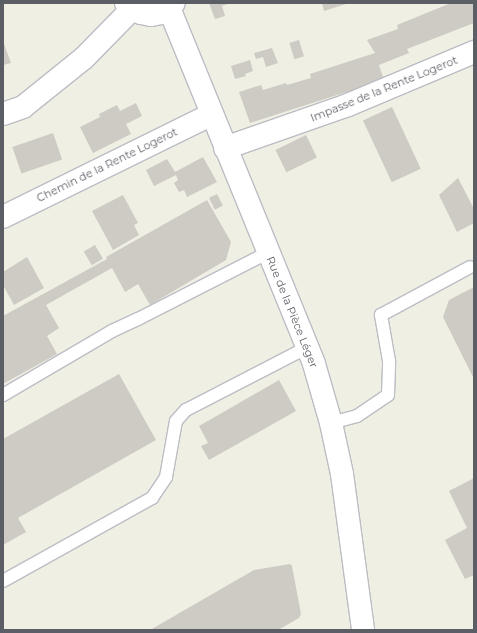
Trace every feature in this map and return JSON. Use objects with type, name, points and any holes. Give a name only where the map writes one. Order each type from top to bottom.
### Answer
[{"type":"street","points":[[13,111],[84,58],[129,6],[141,13],[151,14],[161,13],[172,5]]},
{"type":"street","name":"Rue de la Pièce Léger","points":[[172,5],[225,148],[308,347],[331,423],[342,474],[363,630]]},
{"type":"street","name":"Impasse de la Rente Logerot","points":[[225,148],[348,105],[474,52]]},
{"type":"street","name":"Chemin de la Rente Logerot","points":[[3,217],[212,114]]},
{"type":"lane","points":[[3,395],[112,330],[145,316],[269,252]]},
{"type":"lane","points":[[331,423],[357,416],[388,395],[389,361],[381,315],[470,267]]},
{"type":"lane","points":[[3,581],[152,498],[166,477],[176,421],[186,410],[308,347]]},
{"type":"building","points":[[209,3],[231,3],[222,6],[225,16],[215,19]]},
{"type":"building","points":[[322,3],[349,3],[324,11]]},
{"type":"building","points":[[451,3],[474,3],[474,23],[407,49],[409,53],[379,65],[384,80],[250,123],[239,92],[261,85],[263,90],[286,83],[287,85],[311,78],[310,74],[375,53],[367,40],[398,29],[397,25]]},
{"type":"building","points":[[299,40],[304,56],[294,59],[289,43]]},
{"type":"building","points":[[3,41],[11,63],[3,65]]},
{"type":"building","points":[[272,48],[278,63],[266,67],[263,57],[256,59],[254,53]]},
{"type":"building","points":[[250,60],[253,71],[245,74],[246,76],[235,79],[231,66]]},
{"type":"building","points":[[136,103],[142,116],[126,124],[131,134],[93,153],[80,127],[100,117],[99,114],[117,105],[120,111]]},
{"type":"building","points":[[392,107],[421,169],[392,182],[363,121]]},
{"type":"building","points":[[53,133],[62,159],[21,173],[12,147]]},
{"type":"building","points":[[306,135],[317,157],[286,172],[275,150]]},
{"type":"building","points":[[203,157],[217,182],[187,197],[184,190],[179,192],[174,183],[178,180],[176,175],[154,186],[146,170],[167,159],[175,172]]},
{"type":"building","points":[[458,178],[474,209],[474,223],[457,232],[439,195]]},
{"type":"building","points":[[217,194],[223,206],[215,210],[209,198]]},
{"type":"building","points":[[123,195],[138,223],[134,225],[139,235],[113,250],[92,211]]},
{"type":"building","points":[[207,200],[231,242],[226,260],[150,305],[138,284],[125,292],[112,268],[46,305],[59,328],[47,336],[57,354],[3,384],[3,316],[107,259],[106,257]]},
{"type":"building","points":[[95,245],[103,259],[92,265],[84,252]]},
{"type":"building","points":[[27,257],[44,288],[14,305],[3,285],[3,272]]},
{"type":"building","points":[[474,287],[474,379],[443,317],[449,300]]},
{"type":"building","points":[[119,374],[156,440],[18,518],[26,532],[3,545],[3,439]]},
{"type":"building","points":[[279,380],[296,411],[209,460],[201,446],[208,443],[199,426]]},
{"type":"building","points":[[474,478],[474,575],[465,579],[445,540],[467,528],[449,491]]},
{"type":"building","points":[[290,564],[292,566],[301,614],[299,618],[278,630],[150,630],[254,570]]}]
